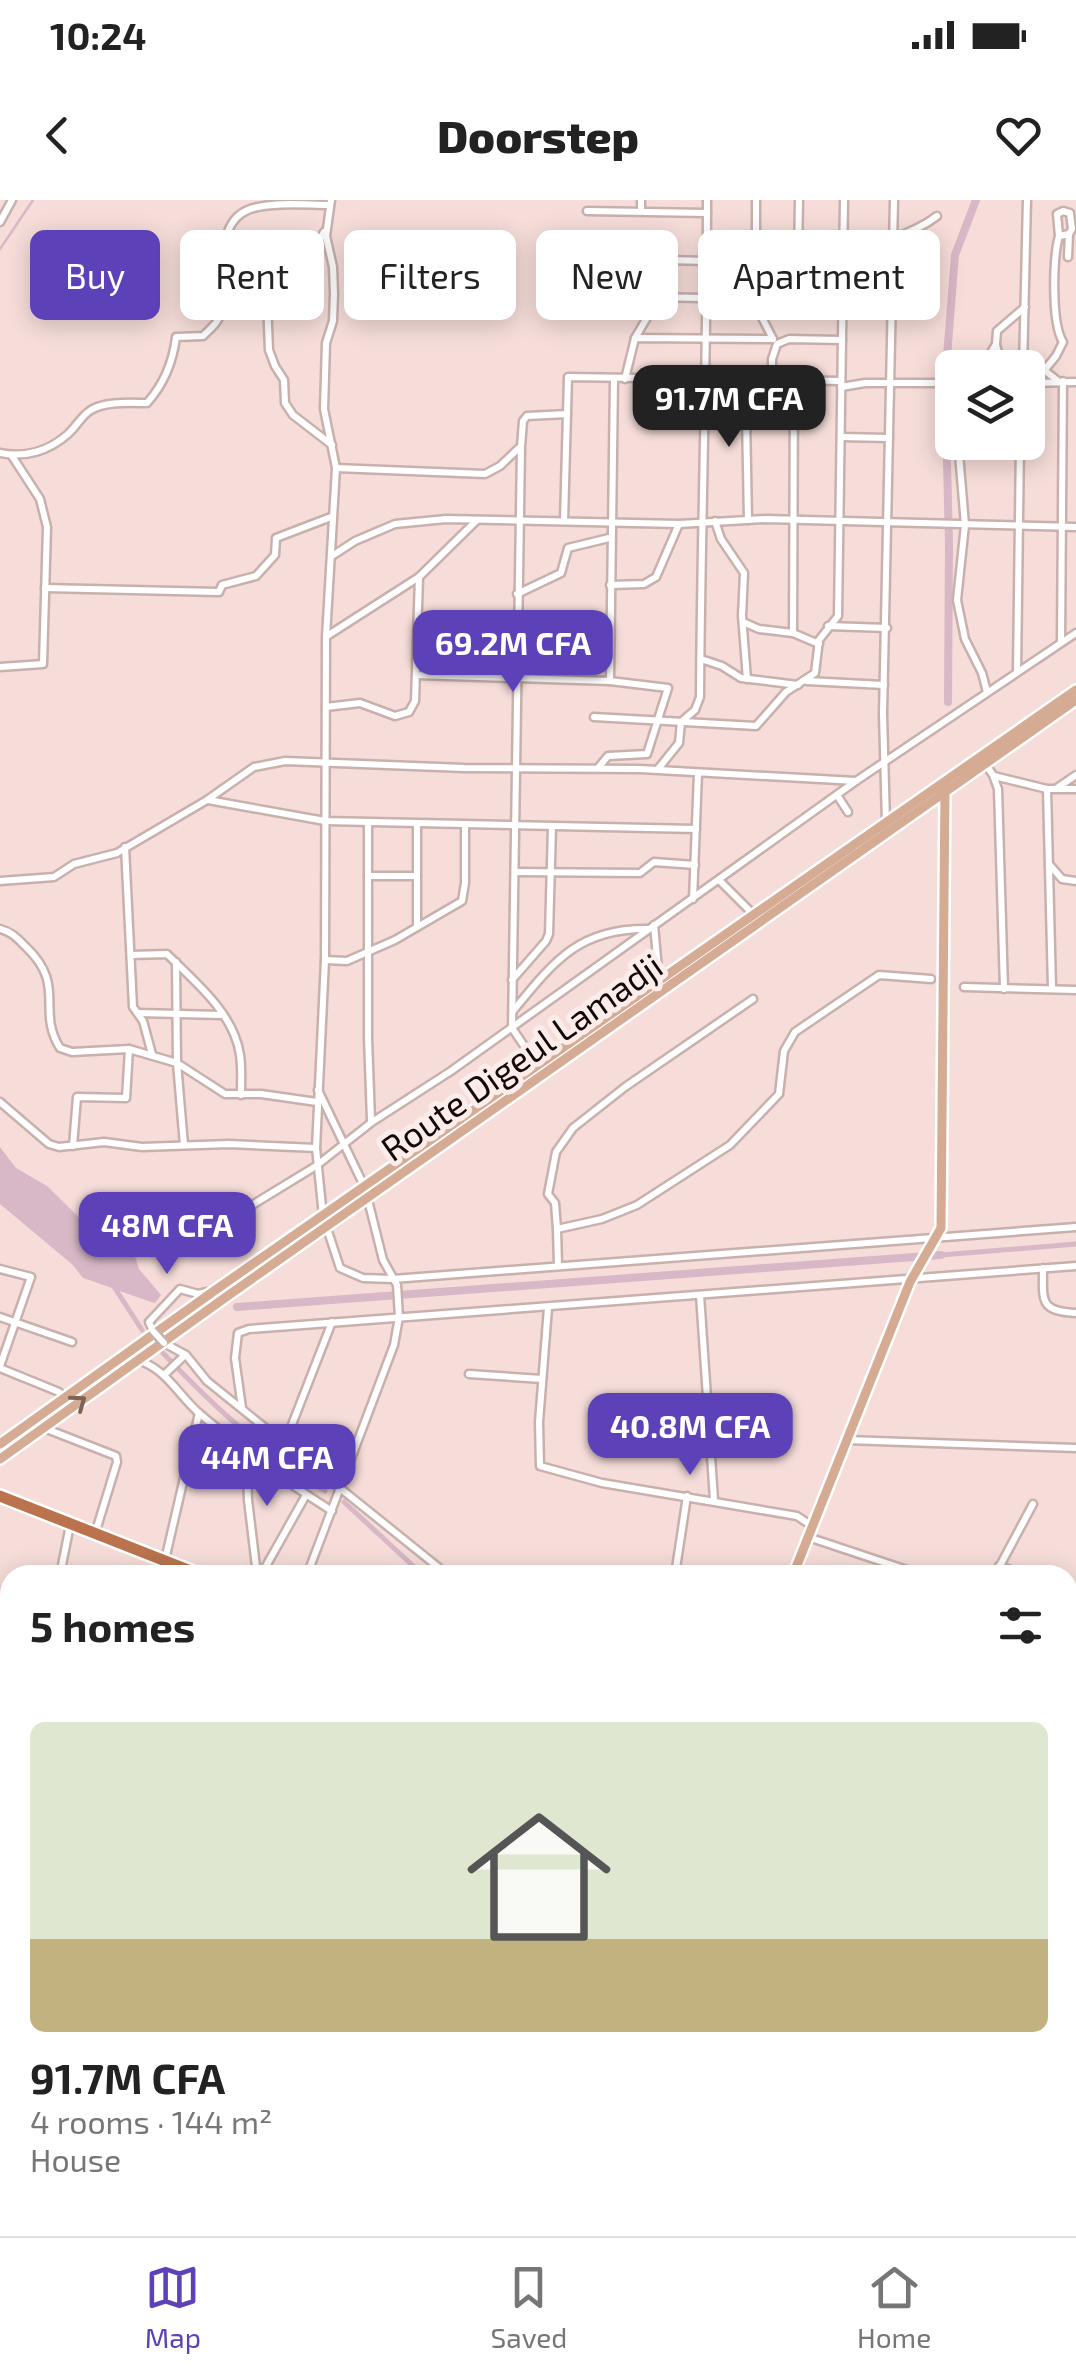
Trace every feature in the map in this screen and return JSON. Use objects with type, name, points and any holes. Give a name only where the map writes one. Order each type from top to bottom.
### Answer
[{"type":"highway","points":[[0,1496],[171,1565]]},
{"type":"main road","name":"Route Digeul Lamadji","points":[[0,1459],[324,1221],[1076,690]]},
{"type":"main road","name":"Route Digeul Lamadji","points":[[982,760],[1076,700]]},
{"type":"main road","name":"Route Digeul Lamadji","points":[[366,1192],[537,1065],[945,786]]},
{"type":"main road","points":[[796,1565],[913,1275],[941,1228],[945,786]]},
{"type":"main road","name":"Route Digeul Lamadji","points":[[0,1444],[214,1291],[324,1221]]},
{"type":"street","points":[[0,222],[12,200]]},
{"type":"street","points":[[641,200],[641,211]]},
{"type":"street","points":[[707,200],[707,230]]},
{"type":"street","points":[[754,230],[756,200]]},
{"type":"street","points":[[798,200],[798,230]]},
{"type":"street","points":[[843,230],[844,200]]},
{"type":"street","points":[[893,230],[894,200]]},
{"type":"street","points":[[1024,350],[1027,200]]},
{"type":"street","points":[[231,230],[251,209],[330,203],[326,231],[334,294],[326,343],[324,409],[336,468],[326,636],[325,960],[316,1166],[324,1221],[340,1268],[363,1278],[394,1279],[1076,1227]]},
{"type":"street","points":[[1045,368],[1063,342],[1056,332],[1057,214],[1063,210],[1070,214],[1072,257],[1058,257]]},
{"type":"street","points":[[587,211],[707,213]]},
{"type":"street","points":[[916,230],[937,216]]},
{"type":"street","points":[[1059,236],[1069,234]]},
{"type":"street","points":[[625,379],[635,338],[651,311],[652,297],[698,299]]},
{"type":"street","points":[[998,350],[997,331],[1024,307]]},
{"type":"street","points":[[0,453],[12,456],[42,452],[67,436],[92,409],[147,403],[162,384],[176,337],[203,336],[217,320]]},
{"type":"street","points":[[268,320],[270,350],[274,366],[284,380],[285,404],[292,415],[334,445]]},
{"type":"street","points":[[657,770],[679,744],[681,722],[698,705],[708,320]]},
{"type":"street","points":[[763,320],[775,342],[772,380]]},
{"type":"street","points":[[594,718],[756,726],[786,692],[818,668],[818,644],[827,626],[838,616],[842,320]]},
{"type":"street","points":[[886,823],[882,765],[891,320]]},
{"type":"street","points":[[635,338],[842,340]]},
{"type":"street","points":[[992,350],[996,344]]},
{"type":"street","points":[[1045,370],[1061,381]]},
{"type":"street","points":[[564,521],[568,377],[841,384],[935,382]]},
{"type":"street","points":[[610,680],[614,379]]},
{"type":"street","points":[[748,380],[749,400],[756,417],[746,416],[748,520]]},
{"type":"street","points":[[793,632],[794,381]]},
{"type":"street","points":[[755,413],[770,408],[804,409],[814,396],[816,381]]},
{"type":"street","points":[[1061,381],[1061,644]]},
{"type":"street","points":[[1045,382],[1076,382]]},
{"type":"street","points":[[770,408],[780,398],[794,394]]},
{"type":"street","points":[[537,1065],[512,1028],[521,447],[527,416],[566,414]]},
{"type":"street","points":[[840,437],[890,438]]},
{"type":"street","points":[[336,468],[485,474],[521,447]]},
{"type":"street","points":[[0,668],[43,664],[47,527],[40,499],[12,456]]},
{"type":"street","points":[[960,460],[965,525],[956,600],[965,639],[987,693]]},
{"type":"street","points":[[1018,672],[1020,460]]},
{"type":"street","points":[[45,588],[219,592],[222,586],[256,576],[276,555],[276,538],[331,517]]},
{"type":"street","points":[[331,557],[354,541],[395,524],[446,519],[1076,527]]},
{"type":"street","points":[[326,636],[420,577],[477,520]]},
{"type":"street","points":[[715,521],[721,539],[744,574],[746,680]]},
{"type":"street","points":[[610,586],[644,584],[656,577],[679,524]]},
{"type":"street","points":[[516,594],[562,573],[568,548],[610,537]]},
{"type":"street","points":[[326,707],[360,703],[395,716],[409,712],[415,700],[420,577]]},
{"type":"street","points":[[743,620],[759,629],[793,632],[818,644]]},
{"type":"street","points":[[827,626],[887,628]]},
{"type":"street","points":[[226,1221],[316,1166],[372,1122],[512,1028],[856,781],[1076,633]]},
{"type":"street","points":[[700,659],[746,680],[884,686]]},
{"type":"street","points":[[416,674],[610,680],[668,688],[646,754],[608,756],[598,768]]},
{"type":"street","points":[[982,760],[998,790],[1004,989]]},
{"type":"street","points":[[0,881],[54,876],[64,868],[116,853],[207,800],[254,767],[285,761],[657,770],[856,781]]},
{"type":"street","points":[[693,900],[698,773]]},
{"type":"street","points":[[993,775],[1046,789],[1076,782]]},
{"type":"street","points":[[1056,789],[1066,782],[1076,782]]},
{"type":"street","points":[[1046,789],[1052,989]]},
{"type":"street","points":[[837,795],[848,812]]},
{"type":"street","points":[[207,800],[326,821],[696,829]]},
{"type":"street","points":[[368,822],[372,1122]]},
{"type":"street","points":[[417,824],[417,927]]},
{"type":"street","points":[[325,960],[347,961],[454,908],[464,898],[465,825]]},
{"type":"street","points":[[512,980],[546,941],[550,925],[552,826]]},
{"type":"street","points":[[125,847],[133,1007],[142,1020],[152,1054]]},
{"type":"street","points":[[515,872],[640,872],[654,862],[694,865]]},
{"type":"street","points":[[1049,863],[1062,879],[1076,881]]},
{"type":"street","points":[[368,876],[417,876]]},
{"type":"street","points":[[720,881],[753,914]]},
{"type":"street","points":[[651,927],[659,980]]},
{"type":"street","points":[[512,1012],[538,978],[584,942],[620,929],[651,927]]},
{"type":"street","points":[[0,929],[14,935],[40,960],[48,975],[50,1028],[57,1046],[72,1052],[129,1049],[177,1062],[225,1094],[261,1094],[317,1102]]},
{"type":"street","points":[[131,955],[167,954],[201,984],[222,1014],[240,1051],[242,1094]]},
{"type":"street","points":[[176,962],[177,1062],[184,1145]]},
{"type":"street","points":[[557,1229],[602,1219],[637,1205],[730,1145],[779,1094],[784,1051],[794,1032],[878,975],[930,978]]},
{"type":"street","points":[[964,987],[1076,990]]},
{"type":"street","points":[[558,1265],[555,1203],[548,1194],[556,1152],[565,1136],[610,1098],[753,999]]},
{"type":"street","points":[[137,1013],[222,1014]]},
{"type":"street","points":[[73,1146],[77,1097],[126,1098],[129,1049]]},
{"type":"street","points":[[310,1565],[394,1345],[399,1317],[398,1292],[383,1260],[366,1192],[318,1088]]},
{"type":"street","points":[[0,1102],[48,1144],[316,1148]]},
{"type":"street","points":[[242,1408],[235,1358],[238,1333],[249,1328],[548,1308],[913,1275],[1076,1266]]},
{"type":"street","points":[[1042,1268],[1043,1298],[1048,1307],[1057,1312],[1076,1313]]},
{"type":"street","points":[[0,1269],[31,1277],[0,1367],[59,1392]]},
{"type":"street","points":[[214,1291],[198,1294],[180,1290],[150,1322],[153,1331],[164,1343],[186,1355],[207,1381],[436,1565]]},
{"type":"street","points":[[700,1295],[714,1500]]},
{"type":"street","points":[[548,1308],[539,1466],[602,1483],[798,1516],[812,1526]]},
{"type":"street","points":[[0,1317],[72,1342]]},
{"type":"street","points":[[284,1444],[332,1322]]},
{"type":"street","points":[[164,1374],[186,1355]]},
{"type":"street","points":[[143,1362],[164,1374],[199,1414],[332,1511]]},
{"type":"street","points":[[470,1374],[542,1379]]},
{"type":"street","points":[[164,1561],[199,1414]]},
{"type":"street","points":[[44,1428],[116,1456],[95,1534]]},
{"type":"street","points":[[847,1440],[1076,1448]]},
{"type":"street","points":[[246,1449],[258,1565]]},
{"type":"street","points":[[265,1565],[306,1495]]},
{"type":"street","points":[[676,1565],[686,1496]]},
{"type":"street","points":[[1001,1565],[1034,1504]]},
{"type":"street","points":[[62,1565],[70,1524]]},
{"type":"street","points":[[808,1537],[892,1565]]},
{"type":"shaded area","points":[[0,1147],[16,1168],[47,1186],[104,1242],[132,1247],[139,1269],[161,1295],[155,1303],[83,1278],[73,1265],[0,1204]]},
{"type":"waterway","points":[[0,249],[33,200]]},
{"type":"waterway","points":[[948,702],[945,382],[955,255],[976,200]]},
{"type":"waterway","points":[[941,1255],[1076,1244]]},
{"type":"waterway","points":[[237,1307],[941,1255]]},
{"type":"waterway","points":[[111,1282],[142,1330]]},
{"type":"waterway","points":[[161,1351],[238,1426],[325,1491]]},
{"type":"waterway","points":[[344,1502],[412,1565]]}]
